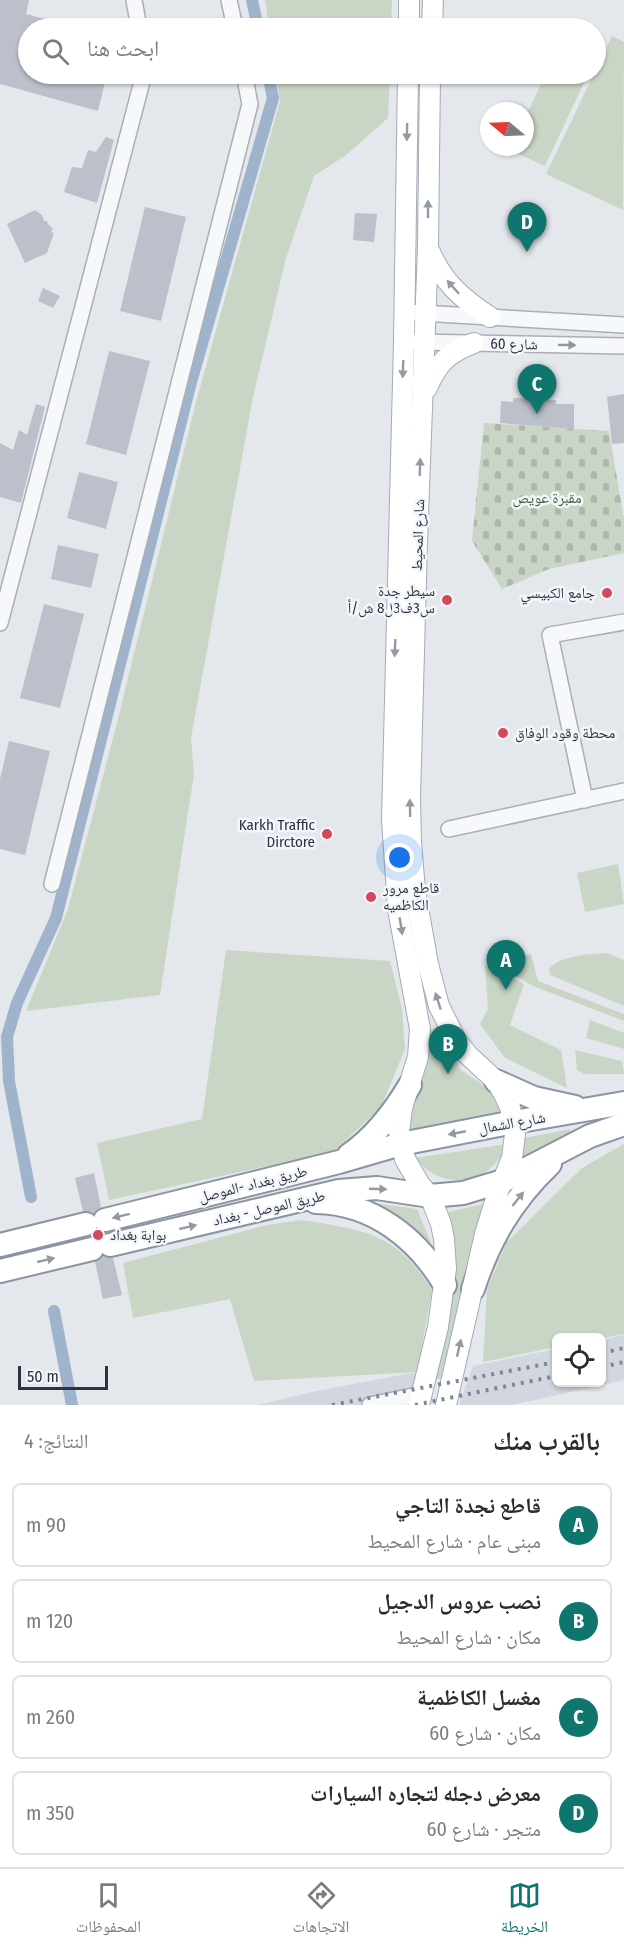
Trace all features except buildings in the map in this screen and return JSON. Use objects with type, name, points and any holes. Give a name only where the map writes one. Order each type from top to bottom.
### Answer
[{"type":"highway","points":[[496,1081],[514,1090],[554,1103],[595,1109]]},
{"type":"highway","points":[[339,1162],[372,1136],[387,1120],[410,1085]]},
{"type":"highway","name":"شارع الشمال","points":[[401,1144],[624,1103]]},
{"type":"highway","points":[[430,1196],[463,1193],[503,1181],[600,1131],[624,1124]]},
{"type":"highway","name":"طريق بغداد -الموصل","points":[[0,1245],[339,1162],[401,1144]]},
{"type":"highway","points":[[473,1288],[487,1249],[504,1219],[535,1179],[574,1146]]},
{"type":"highway","name":"طريق الموصل - بغداد","points":[[0,1271],[339,1191],[389,1189],[430,1196]]},
{"type":"highway","points":[[276,1207],[298,1203],[331,1204],[364,1212],[384,1221],[403,1233],[419,1248],[445,1285]]},
{"type":"main road","points":[[409,0],[409,18]]},
{"type":"main road","points":[[432,18],[433,0]]},
{"type":"main road","name":"شارع المحيط","points":[[408,84],[404,342],[408,549]]},
{"type":"main road","name":"شارع المحيط","points":[[430,84],[426,342],[408,549],[392,820],[398,909],[420,1029],[418,1058],[403,1102],[400,1120],[401,1144],[411,1173],[430,1196]]},
{"type":"main road","points":[[428,247],[438,270],[450,286],[467,302],[490,317]]},
{"type":"main road","points":[[422,399],[433,373],[444,359],[474,343]]},
{"type":"main road","name":"شارع المحيط","points":[[407,574],[411,842],[415,891],[428,964],[439,1006],[456,1040],[468,1055],[496,1081]]},
{"type":"main road","points":[[449,1390],[488,1225],[512,1158],[514,1122],[507,1101],[496,1081]]},
{"type":"main road","points":[[425,1402],[427,1374],[438,1327],[446,1269],[444,1239],[430,1196]]},
{"type":"main road","points":[[427,1374],[432,1379],[446,1380],[449,1390]]},
{"type":"main road","points":[[425,1402],[449,1390]]},
{"type":"street","points":[[134,0],[137,18]]},
{"type":"street","points":[[229,0],[233,18]]},
{"type":"street","points":[[0,623],[141,84]]},
{"type":"street","points":[[52,884],[250,104],[246,84]]},
{"type":"street","name":"شارع 60","points":[[404,312],[624,325]]},
{"type":"street","name":"شارع 60","points":[[404,342],[624,346]]},
{"type":"street","points":[[585,800],[550,635],[624,622]]},
{"type":"street","points":[[450,829],[624,791]]},
{"type":"street","points":[[370,1405],[425,1402]]},
{"type":"shaded area","points":[[624,1335],[624,1380],[606,1384],[606,1339]]},
{"type":"shaded area","points":[[552,1350],[552,1387],[593,1387],[512,1405],[459,1405],[473,1366]]},
{"type":"shaded area","points":[[417,1372],[409,1405],[258,1405],[312,1392]]},
{"type":"green space","points":[[265,0],[392,0],[391,18],[268,18]]},
{"type":"green space","points":[[612,36],[624,42],[623,210],[546,174],[589,84],[606,84],[606,49]]},
{"type":"green space","points":[[277,84],[390,84],[388,118],[346,155],[314,176],[286,258],[253,397],[191,738],[194,774],[160,995],[26,1011],[68,909],[117,723],[196,402],[280,101]]},
{"type":"green space","points":[[541,84],[583,84],[545,166],[523,156],[534,156],[533,102]]},
{"type":"green space","name":"مقبرة عويص","points":[[484,423],[609,431],[624,519],[624,553],[549,569],[502,589],[472,541]]},
{"type":"green space","points":[[618,864],[624,904],[585,912],[577,873]]},
{"type":"green space","points":[[226,950],[390,961],[402,1009],[405,1049],[381,1107],[333,1152],[109,1200],[97,1143],[202,1119]]},
{"type":"green space","points":[[607,953],[624,960],[624,1006],[550,975],[549,969],[561,961],[576,956]]},
{"type":"green space","points":[[531,954],[538,981],[624,1014],[624,1021],[533,986],[504,969],[503,961]]},
{"type":"green space","points":[[485,965],[524,984],[510,1025],[561,1050],[567,1088],[505,1058],[480,1024],[488,1009]]},
{"type":"green space","points":[[590,1020],[624,1033],[624,1049],[586,1038]]},
{"type":"green space","points":[[437,1027],[461,1070],[493,1092],[506,1111],[407,1133],[411,1110],[425,1069],[428,1032]]},
{"type":"green space","points":[[575,1050],[622,1061],[624,1074],[585,1074],[577,1070]]},
{"type":"green space","points":[[570,1129],[571,1134],[523,1157],[524,1138]]},
{"type":"green space","points":[[507,1144],[500,1158],[490,1169],[466,1180],[453,1180],[439,1176],[415,1158]]},
{"type":"green space","points":[[624,1144],[624,1334],[606,1337],[606,1333],[552,1333],[552,1348],[483,1362],[487,1289],[507,1242],[582,1168]]},
{"type":"green space","points":[[373,1203],[417,1209],[431,1243]]},
{"type":"green space","points":[[487,1203],[443,1379],[435,1378],[456,1260],[449,1212]]},
{"type":"green space","points":[[301,1220],[343,1227],[376,1237],[405,1256],[419,1271],[432,1290],[417,1372],[254,1381],[230,1299],[133,1318],[123,1263],[267,1225]]},
{"type":"waterway","points":[[252,0],[256,18]]},
{"type":"waterway","points":[[31,1197],[9,1081],[7,1037],[17,1003],[56,918],[191,382],[273,98],[270,84]]},
{"type":"waterway","points":[[54,1311],[72,1405]]},
{"type":"railway","points":[[606,1352],[624,1348]]},
{"type":"railway","points":[[606,1366],[624,1362]]},
{"type":"railway","points":[[332,1405],[552,1363]]},
{"type":"railway","points":[[415,1405],[552,1377]]},
{"type":"place","name":"معرض دجله لتجاره السيارات","points":[[527,252]]},
{"type":"place","name":"مغسل الكاظمية","points":[[537,414]]},
{"type":"place","name":"جامع الكبيسي","points":[[607,593]]},
{"type":"place","name":"سيطر جدة س3ف3ل8 ش/أ","points":[[447,600]]},
{"type":"place","name":"محطة وقود الوفاق","points":[[503,733]]},
{"type":"place","name":"Karkh Traffic Dirctore","points":[[327,834]]},
{"type":"place","name":"قاطع مرور الكاظميه","points":[[371,897]]},
{"type":"place","name":"قاطع نجدة التاجي","points":[[506,990]]},
{"type":"place","name":"نصب عروس الدجيل","points":[[448,1074]]},
{"type":"place","name":"بوابة بغداد","points":[[98,1235]]}]
